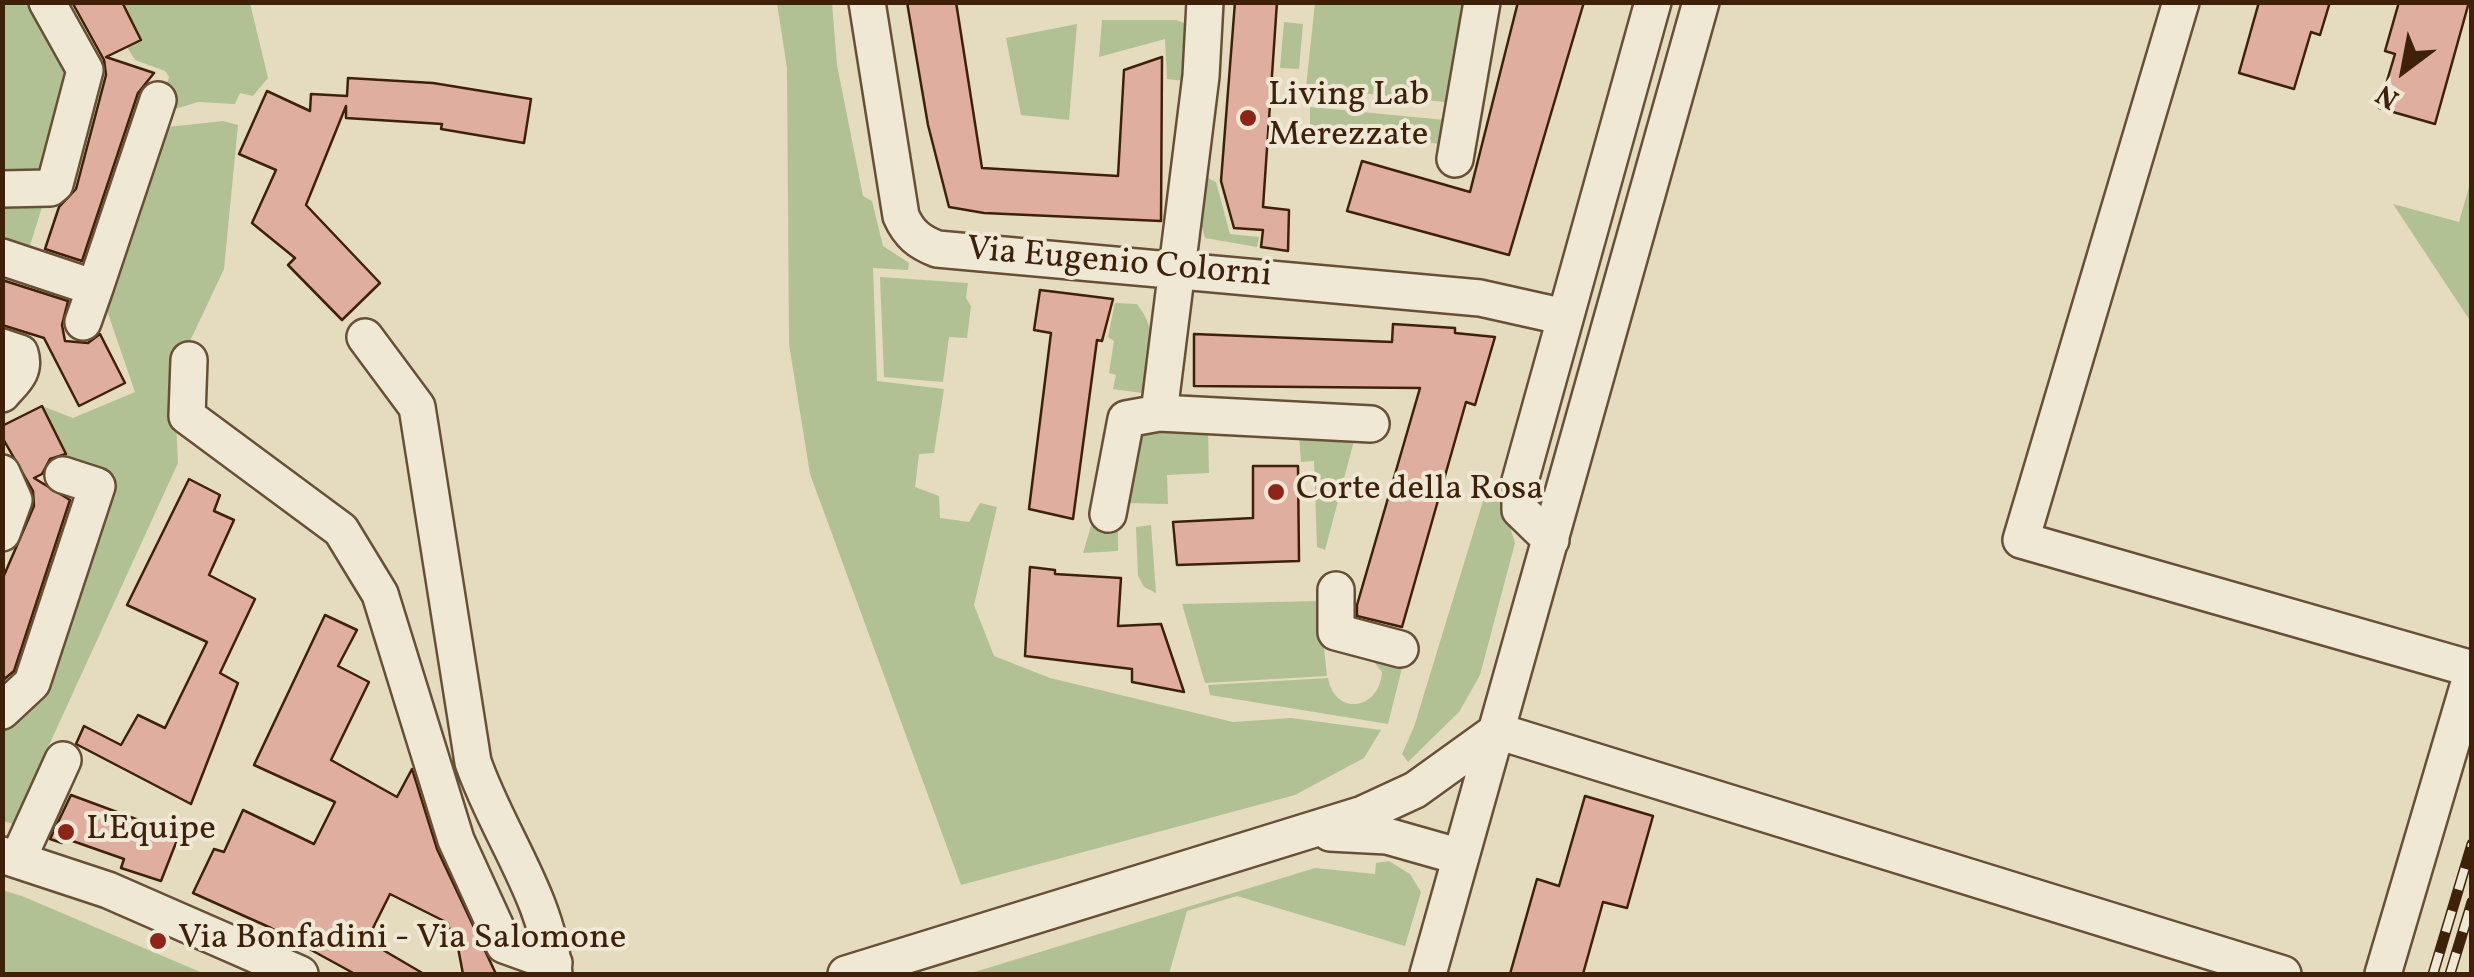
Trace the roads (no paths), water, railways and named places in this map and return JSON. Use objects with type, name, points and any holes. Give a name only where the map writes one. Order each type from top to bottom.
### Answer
[{"type":"street","points":[[2,189],[50,188],[54,184],[85,70],[47,2]]},
{"type":"street","name":"Via Eugenio Colorni","points":[[867,2],[901,216],[912,235],[937,249],[1480,298],[1565,317]]},
{"type":"street","points":[[1159,413],[1201,76],[1205,2]]},
{"type":"street","points":[[1454,159],[1482,2]]},
{"type":"street","points":[[1550,540],[1520,510],[1518,492],[1654,2]]},
{"type":"street","points":[[1428,974],[1701,2]]},
{"type":"street","points":[[2181,2],[2021,540],[2472,671],[2383,974]]},
{"type":"street","points":[[83,322],[158,100]]},
{"type":"street","points":[[2,257],[96,288]]},
{"type":"street","points":[[365,337],[417,406],[473,762],[487,804],[542,917],[556,970]]},
{"type":"street","points":[[2,347],[20,353],[23,363],[22,372],[2,394]]},
{"type":"street","points":[[189,360],[187,416],[341,530],[380,594],[456,840],[504,945],[556,970]]},
{"type":"street","points":[[1108,514],[1126,419],[1159,413],[1371,424]]},
{"type":"street","points":[[2,473],[14,493],[2,532]]},
{"type":"street","points":[[2,711],[32,683],[97,486],[64,476]]},
{"type":"street","points":[[1336,590],[1336,632],[1400,649]]},
{"type":"street","points":[[846,974],[1312,833],[1396,800],[1497,731]]},
{"type":"street","points":[[1497,731],[2283,974]]},
{"type":"street","points":[[63,760],[10,857],[108,890],[300,974]]},
{"type":"street","points":[[1312,833],[1387,836],[1461,856]]},
{"type":"railway","points":[[2433,974],[2472,844]]},
{"type":"railway","points":[[2450,974],[2472,902]]},
{"type":"place","name":"Living Lab Merezzate","points":[[1248,118]]},
{"type":"place","name":"Corte della Rosa","points":[[1276,492]]},
{"type":"place","name":"L'Equipe","points":[[66,832]]},
{"type":"place","name":"Via Bonfadini - Via Salomone","points":[[158,941]]}]
